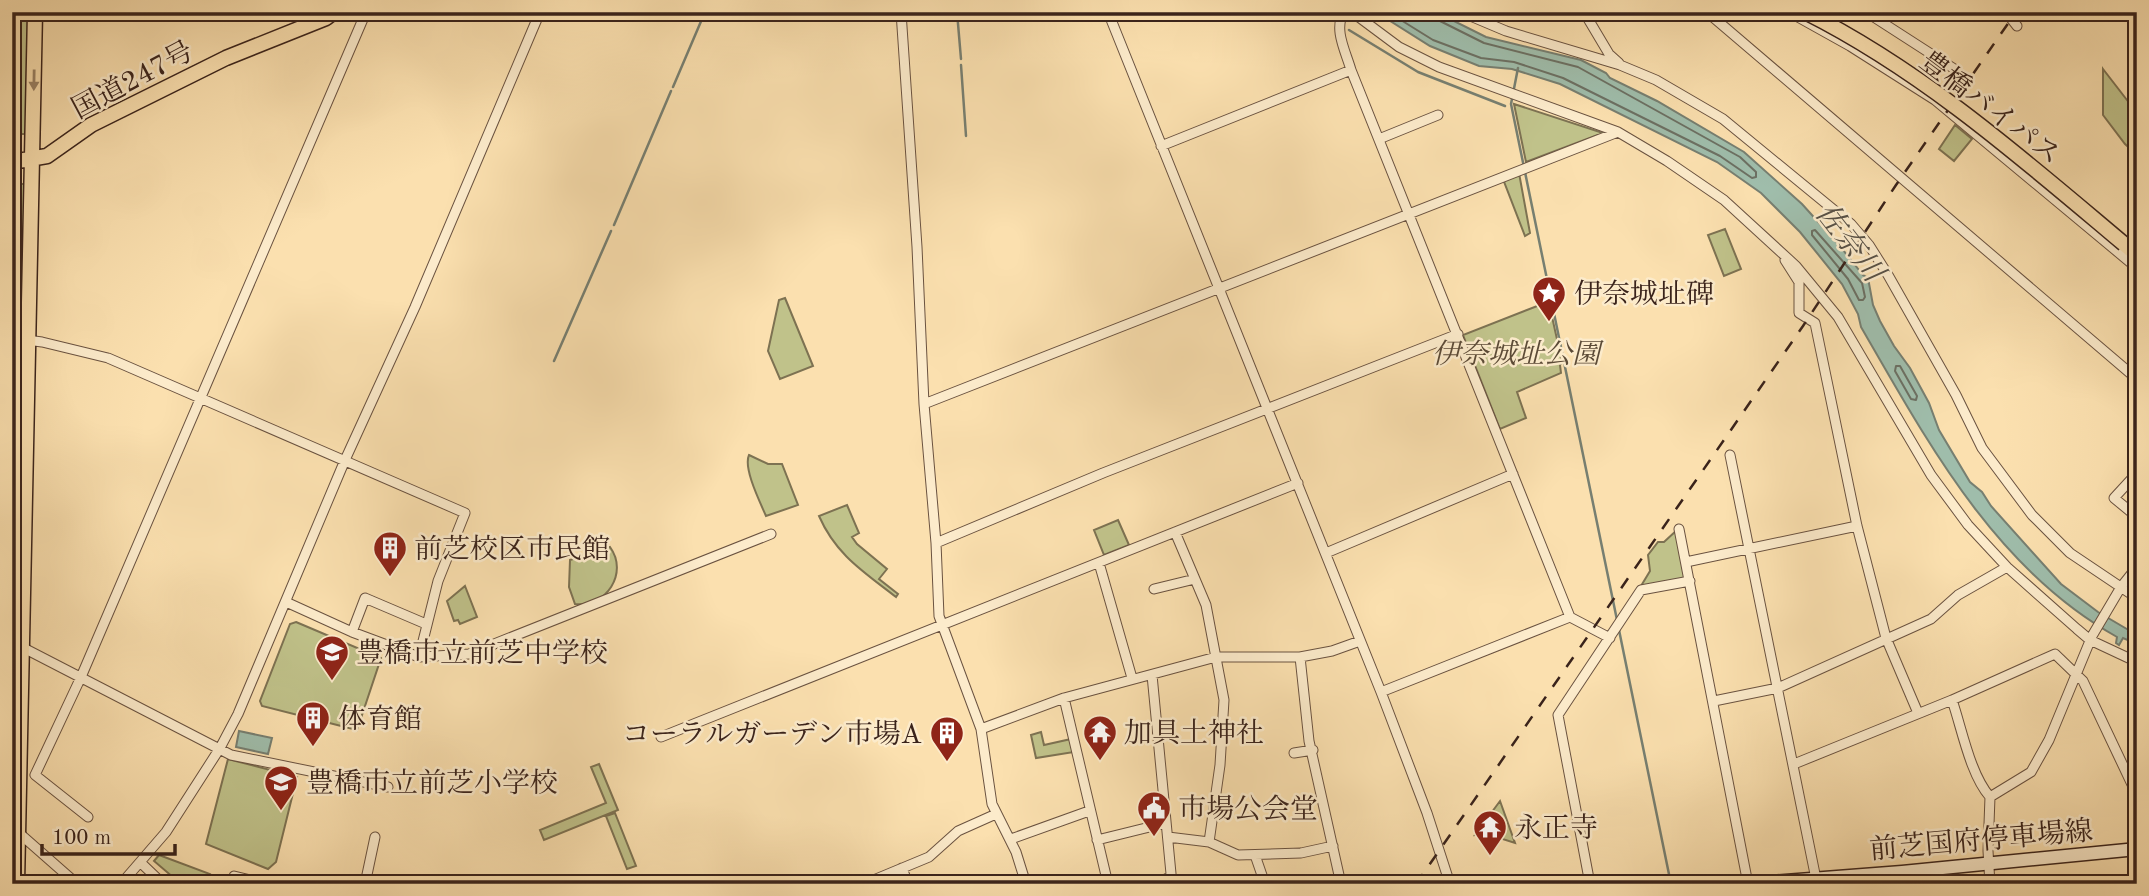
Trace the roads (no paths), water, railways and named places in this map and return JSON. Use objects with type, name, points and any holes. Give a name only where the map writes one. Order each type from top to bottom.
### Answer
[{"type":"highway","name":"国道247号","points":[[17,884],[18,645],[29,342],[35,12]]},
{"type":"highway","name":"国道247号","points":[[12,162],[47,156],[90,125],[226,58],[326,18],[334,12]]},
{"type":"highway","name":"豊橋バイパス","points":[[1805,12],[1913,77],[2037,171],[2137,255]]},
{"type":"highway","name":"豊橋バイパス","points":[[1820,12],[1880,48],[1968,110],[2137,247]]},
{"type":"highway","points":[[12,13],[12,34]]},
{"type":"main road","name":"前芝国府停車場線","points":[[1747,884],[2137,849]]},
{"type":"street","points":[[88,817],[35,775],[81,677],[366,12]]},
{"type":"street","points":[[121,884],[166,832],[238,715],[345,460],[415,307],[540,12]]},
{"type":"street","points":[[901,12],[917,247],[924,404],[941,626],[981,729],[992,804],[1011,839],[1026,884]]},
{"type":"street","points":[[1108,12],[1381,692],[1427,813],[1450,884]]},
{"type":"street","points":[[1344,12],[1339,22],[1339,30],[1351,70],[1570,617],[1610,638]]},
{"type":"street","points":[[1352,12],[1399,47],[1439,67],[1618,132],[1724,200],[1796,266],[1838,317],[1931,475],[1968,525],[2007,567],[2091,638],[2137,662]]},
{"type":"street","points":[[1461,12],[1506,30],[1620,65],[1656,80],[1723,119],[1850,224],[1869,245],[1888,275],[1982,448],[2032,515],[2087,566],[2137,598]]},
{"type":"street","points":[[1584,12],[1609,54],[1620,65]]},
{"type":"street","points":[[1707,12],[2137,379]]},
{"type":"street","points":[[1789,12],[1850,46],[1935,100],[2137,268]]},
{"type":"street","points":[[1866,12],[1956,69]]},
{"type":"street","points":[[2006,12],[2017,26]]},
{"type":"street","points":[[1161,146],[1351,70]]},
{"type":"street","points":[[1379,139],[1438,115]]},
{"type":"street","points":[[924,404],[1618,132]]},
{"type":"street","points":[[1780,253],[1799,282],[1799,313],[1815,323],[1857,526],[1886,638],[1919,713]]},
{"type":"street","points":[[936,543],[1103,473],[1458,334]]},
{"type":"street","points":[[12,338],[42,342],[108,358],[465,513],[438,581],[419,657]]},
{"type":"street","points":[[1730,455],[1816,879]]},
{"type":"street","points":[[1326,553],[1513,474]]},
{"type":"street","points":[[2137,474],[2114,498],[2137,517]]},
{"type":"street","points":[[662,737],[1298,483]]},
{"type":"street","points":[[1686,562],[1857,526]]},
{"type":"street","points":[[1679,529],[1747,884]]},
{"type":"street","points":[[1175,532],[1206,604],[1224,700],[1220,765],[1209,842]]},
{"type":"street","points":[[286,602],[352,632],[419,657],[469,654],[771,534]]},
{"type":"street","points":[[1099,563],[1132,678]]},
{"type":"street","points":[[1714,701],[1778,688],[1931,619],[1958,595],[2007,567]]},
{"type":"street","points":[[1990,797],[2031,772],[2049,740],[2091,638],[2120,589],[2137,567]]},
{"type":"street","points":[[1154,589],[1195,579]]},
{"type":"street","points":[[1590,884],[1558,715],[1641,590],[1690,581]]},
{"type":"street","points":[[352,632],[365,598],[426,624]]},
{"type":"street","points":[[1381,692],[1570,617]]},
{"type":"street","points":[[981,729],[1064,698],[1216,657],[1300,657],[1332,651],[1360,641]]},
{"type":"street","points":[[18,645],[231,755],[388,787]]},
{"type":"street","points":[[1794,764],[1952,700],[2055,654],[2083,681],[2137,795]]},
{"type":"street","points":[[1300,657],[1309,741],[1341,884]]},
{"type":"street","points":[[1152,674],[1171,880],[1157,884]]},
{"type":"street","points":[[1064,698],[1108,884]]},
{"type":"street","points":[[1952,700],[1979,781],[1990,797],[1990,884]]},
{"type":"street","points":[[1294,753],[1313,750]]},
{"type":"street","points":[[1011,839],[1089,811]]},
{"type":"street","points":[[864,884],[929,857],[958,831],[996,814]]},
{"type":"street","points":[[1097,840],[1166,823]]},
{"type":"street","points":[[19,833],[77,884]]},
{"type":"street","points":[[365,884],[375,837]]},
{"type":"street","points":[[1168,837],[1209,842],[1233,854],[1311,852],[1333,846]]},
{"type":"street","points":[[1255,855],[1265,884]]},
{"type":"street","points":[[140,862],[163,884]]},
{"type":"street","points":[[902,868],[908,884]]},
{"type":"street","points":[[232,884],[234,876],[266,884]]},
{"type":"water","points":[[1376,12],[1436,12],[1486,37],[1581,60],[1744,152],[1802,204],[1868,278],[1873,305],[1880,321],[1910,368],[1929,403],[1939,430],[1970,482],[1982,492],[1991,506],[2061,584],[2098,612],[2137,635],[2137,644],[2123,638],[2119,645],[2116,643],[2117,637],[2074,609],[2035,577],[2000,540],[1969,500],[1912,415],[1861,327],[1858,314],[1842,284],[1800,232],[1761,193],[1717,162],[1560,84],[1512,69],[1479,66],[1430,46]]},
{"type":"water","points":[[239,731],[272,738],[268,754],[236,747]]},
{"type":"waterway","points":[[673,87],[705,12]]},
{"type":"waterway","points":[[957,12],[961,59]]},
{"type":"waterway","points":[[1349,30],[1418,72],[1505,106]]},
{"type":"waterway","points":[[961,65],[966,136]]},
{"type":"waterway","points":[[1518,68],[1511,104],[1617,620]]},
{"type":"waterway","points":[[614,225],[671,91]]},
{"type":"waterway","points":[[554,361],[611,231]]},
{"type":"waterway","points":[[1619,630],[1671,884]]},
{"type":"railway","points":[[1416,884],[1803,326],[1896,185],[2016,12]]},
{"type":"place","name":"伊奈城址碑","points":[[1549,323]]},
{"type":"place","name":"前芝校区市民館","points":[[390,578]]},
{"type":"place","name":"豊橋市立前芝中学校","points":[[332,682]]},
{"type":"place","name":"体育館","points":[[313,748]]},
{"type":"place","name":"加具土神社","points":[[1100,762]]},
{"type":"place","name":"コーラルガーデン市場A","points":[[947,763]]},
{"type":"place","name":"豊橋市立前芝小学校","points":[[281,812]]},
{"type":"place","name":"市場公会堂","points":[[1154,838]]},
{"type":"place","name":"永正寺","points":[[1490,857]]},
{"type":"water label","name":"佐奈川","points":[[1850,242]]},
{"type":"park label","name":"伊奈城址公園","points":[[1516,353]]}]
